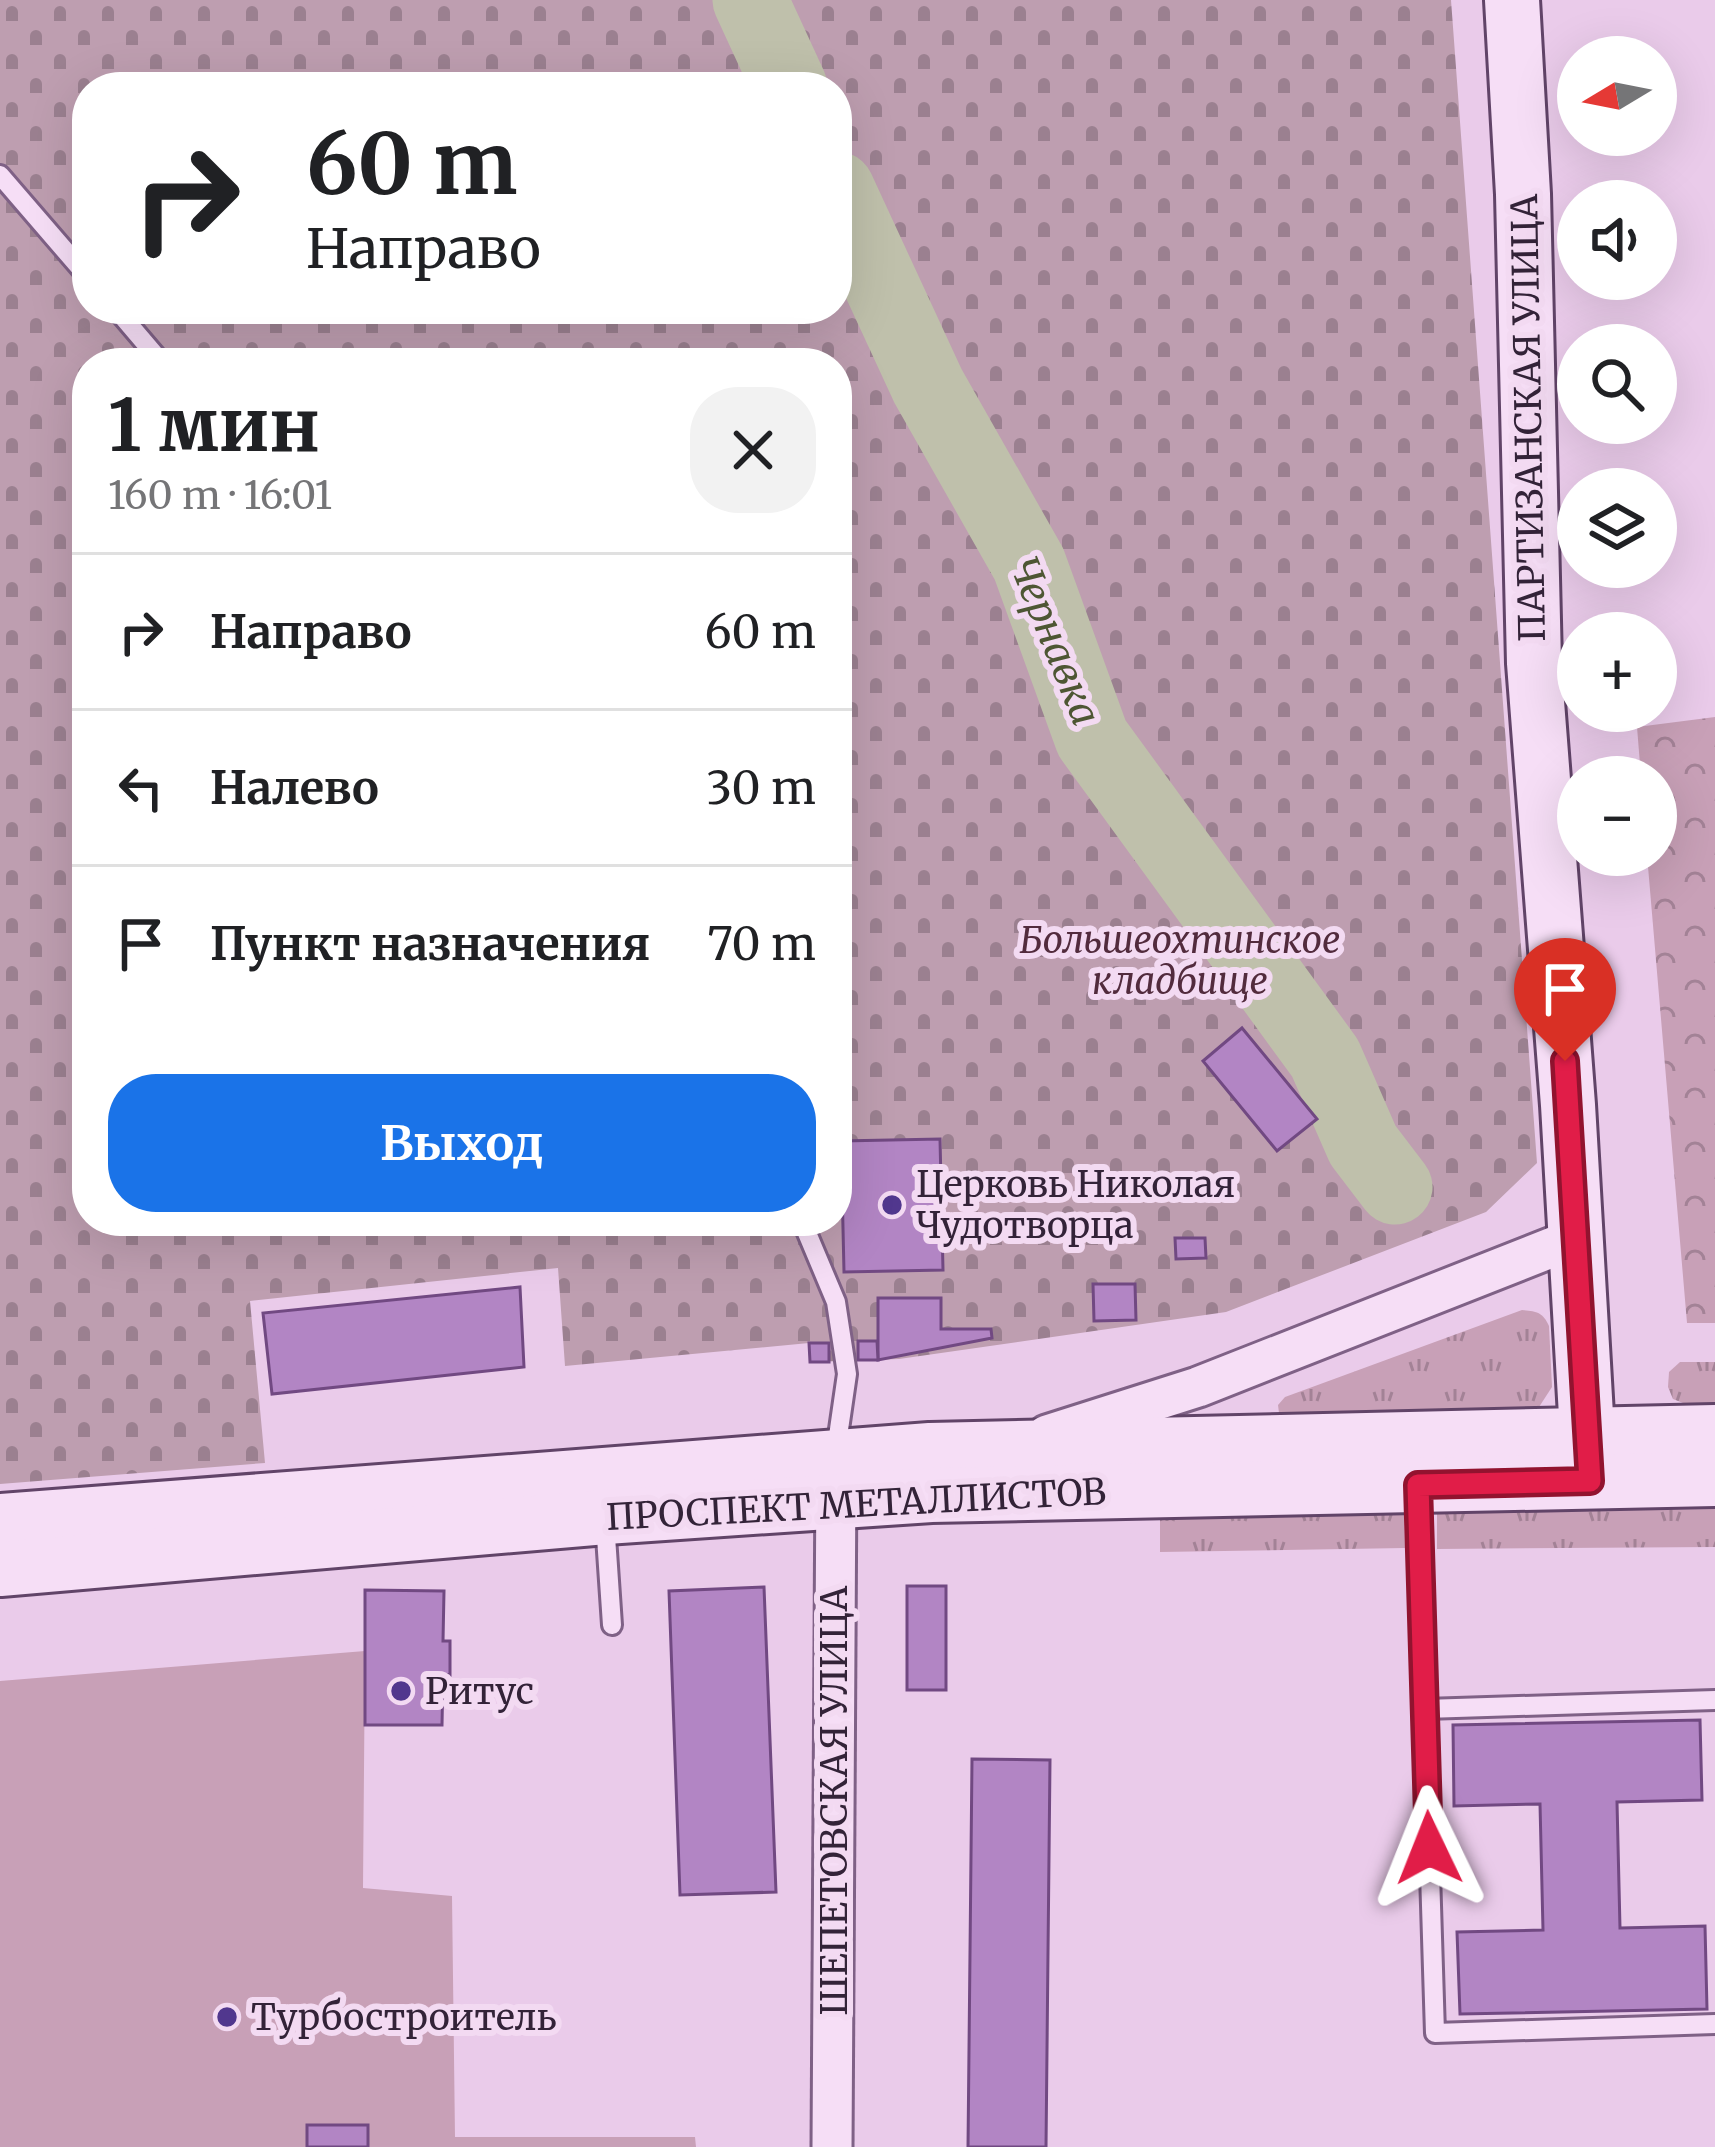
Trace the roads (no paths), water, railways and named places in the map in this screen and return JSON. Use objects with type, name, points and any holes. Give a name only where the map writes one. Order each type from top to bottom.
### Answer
[{"type":"street","name":"ПАРТИЗАНСКАЯ УЛИЦА","points":[[1512,0],[1556,663],[1576,1238],[1589,1458]]},
{"type":"street","points":[[1015,1445],[1198,1387],[1576,1238]]},
{"type":"street","name":"ПРОСПЕКТ МЕТАЛЛИСТОВ","points":[[0,1520],[836,1478],[1044,1492],[1418,1485],[1715,1432]]},
{"type":"street","name":"ПРОСПЕКТ МЕТАЛЛИСТОВ","points":[[0,1569],[605,1517],[1015,1445],[1589,1458],[1715,1479]]},
{"type":"street","name":"ШЕПЕТОВСКАЯ УЛИЦА","points":[[832,2147],[836,1478]]},
{"type":"lane","points":[[0,176],[72,259]]},
{"type":"lane","points":[[129,324],[149,348]]},
{"type":"lane","points":[[808,1236],[836,1302],[847,1374],[836,1478]]},
{"type":"lane","points":[[1418,1485],[1435,2033],[1715,2024]]},
{"type":"lane","points":[[605,1517],[612,1625]]},
{"type":"lane","points":[[1425,1709],[1715,1700]]},
{"type":"waterway","name":"Чернавка","points":[[750,0],[783,72]]},
{"type":"waterway","name":"Чернавка","points":[[852,221],[928,386],[1029,564],[1092,738],[1325,1058],[1363,1145],[1395,1187]]},
{"type":"place","name":"Церковь Николая Чудотворца","points":[[892,1205]]},
{"type":"place","name":"Ритус","points":[[401,1691]]},
{"type":"place","name":"Турбостроитель","points":[[227,2017]]},
{"type":"park label","name":"Большеохтинское кладбище","points":[[1180,960]]}]
